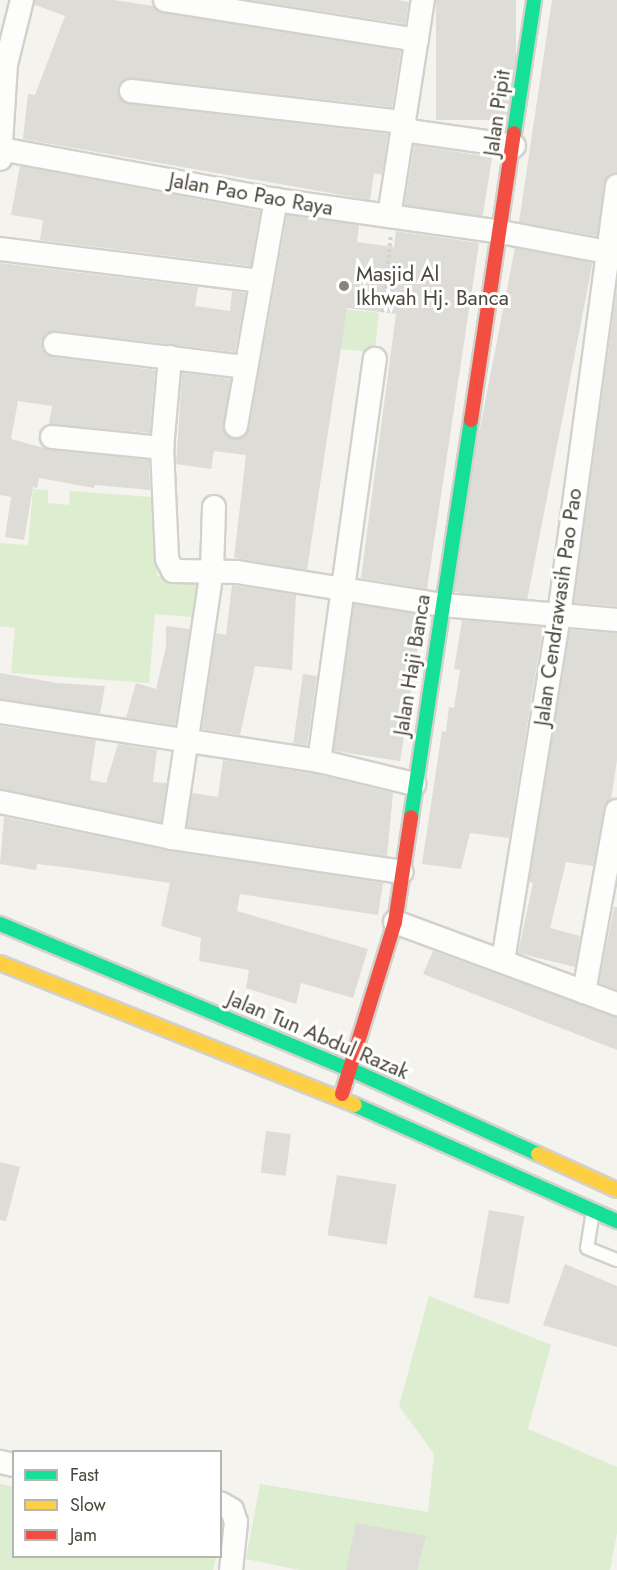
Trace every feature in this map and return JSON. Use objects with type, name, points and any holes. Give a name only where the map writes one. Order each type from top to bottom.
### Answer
[{"type":"main road","name":"Jalan Pipit","points":[[501,232],[534,0]]},
{"type":"main road","name":"Jalan Haji Banca","points":[[341,1099],[395,922],[414,784],[501,232]]},
{"type":"main road","name":"Jalan Tun Abdul Razak","points":[[0,924],[350,1070],[617,1190]]},
{"type":"main road","points":[[0,963],[341,1099],[617,1221]]},
{"type":"street","points":[[1,154],[6,64],[22,0]]},
{"type":"street","points":[[165,0],[417,40]]},
{"type":"street","points":[[391,216],[423,0]]},
{"type":"street","points":[[131,91],[403,126],[514,146]]},
{"type":"street","name":"Jalan Pao Pao Raya","points":[[1,154],[276,200],[501,232],[612,254]]},
{"type":"street","name":"Jalan Cendrawasih Pao Pao","points":[[503,961],[559,615],[612,254],[617,186]]},
{"type":"street","points":[[236,426],[244,367],[276,200]]},
{"type":"street","points":[[0,249],[261,281]]},
{"type":"street","points":[[55,344],[244,367]]},
{"type":"street","points":[[170,357],[162,448],[170,569],[212,571],[345,588],[443,605],[617,621]]},
{"type":"street","points":[[319,761],[345,588],[375,359]]},
{"type":"street","points":[[52,437],[162,448]]},
{"type":"street","points":[[172,838],[190,742],[212,571],[214,507]]},
{"type":"street","points":[[0,712],[319,761],[414,784]]},
{"type":"street","points":[[0,802],[172,838],[402,872]]},
{"type":"street","points":[[584,992],[609,893],[617,812]]},
{"type":"street","points":[[395,922],[617,1004]]},
{"type":"street","points":[[222,1504],[232,1510],[236,1522],[231,1570]]},
{"type":"lane","points":[[593,1210],[587,1248],[617,1260]]},
{"type":"path","points":[[383,312],[391,216]]},
{"type":"green space","points":[[343,309],[379,313],[375,353],[339,349]]},
{"type":"green space","points":[[33,489],[48,490],[48,503],[69,505],[70,491],[163,498],[157,576],[206,580],[203,618],[155,614],[149,683],[11,673],[15,628],[0,626],[0,543],[28,545]]},
{"type":"green space","points":[[429,1296],[551,1345],[528,1429],[617,1467],[617,1533],[610,1570],[300,1570],[246,1559],[260,1484],[428,1512],[434,1454],[399,1406]]},
{"type":"green space","points":[[0,1484],[12,1487],[12,1558],[216,1558],[213,1570],[0,1570]]},
{"type":"building","points":[[35,0],[114,0],[153,6],[163,13],[401,51],[392,107],[133,78],[125,79],[118,89],[119,97],[129,104],[388,134],[382,175],[374,173],[370,200],[23,139],[28,94],[35,95],[65,16],[35,5]]},
{"type":"building","points":[[251,0],[398,0],[409,2],[405,24]]},
{"type":"building","points":[[436,0],[516,0],[516,120],[436,120]]},
{"type":"building","points":[[552,0],[617,0],[617,173],[604,184],[597,236],[519,222]]},
{"type":"building","points":[[414,145],[492,157],[482,218],[404,205]]},
{"type":"building","points":[[20,166],[260,211],[251,266],[40,240],[43,220],[11,215]]},
{"type":"building","points":[[287,215],[359,225],[357,242],[394,247],[396,231],[479,243],[427,589],[361,578],[396,314],[347,308],[307,570],[234,558],[246,455],[214,451],[211,469],[176,464],[182,373],[231,379],[224,431],[234,439],[246,435],[249,429]]},
{"type":"building","points":[[515,248],[593,263],[526,606],[448,591]]},
{"type":"building","points":[[0,263],[198,287],[195,306],[230,311],[232,291],[246,293],[235,352],[57,331],[45,335],[42,349],[53,357],[155,370],[150,433],[49,424],[52,406],[18,401],[11,439],[51,450],[149,460],[150,490],[95,485],[94,488],[39,478],[37,488],[33,487],[24,540],[5,537],[11,497],[0,495]]},
{"type":"building","points":[[617,287],[617,606],[574,603]]},
{"type":"building","points":[[232,585],[296,595],[292,670],[255,666],[240,735],[202,729],[216,633],[226,635]]},
{"type":"building","points":[[354,604],[423,615],[400,761],[331,750]]},
{"type":"building","points":[[462,620],[543,627],[509,838],[470,833],[461,869],[422,864],[442,731],[446,732],[449,707],[454,708],[460,670],[454,669]]},
{"type":"building","points":[[166,626],[190,629],[175,725],[126,718],[136,683],[156,689],[166,647]]},
{"type":"building","points":[[570,630],[617,633],[617,760],[611,800],[604,809],[593,866],[566,862],[550,928],[580,936],[575,967],[518,953],[533,883],[529,882]]},
{"type":"building","points":[[0,673],[57,683],[105,686],[100,714],[0,699]]},
{"type":"building","points":[[303,674],[317,676],[307,745],[293,743]]},
{"type":"building","points":[[0,726],[96,740],[90,780],[106,783],[118,744],[157,750],[153,782],[167,783],[161,822],[0,789]]},
{"type":"building","points":[[223,760],[316,774],[393,793],[387,856],[187,827],[192,793],[218,797]]},
{"type":"building","points":[[4,817],[170,851],[383,883],[378,915],[240,894],[237,911],[368,949],[353,998],[301,983],[296,1004],[246,988],[249,970],[199,961],[201,938],[161,926],[170,883],[37,864],[36,870],[0,864]]},
{"type":"building","points":[[614,907],[617,907],[617,990],[599,983]]},
{"type":"building","points":[[433,951],[617,1017],[617,1050],[423,974]]},
{"type":"building","points":[[266,1131],[291,1134],[286,1176],[261,1173]]},
{"type":"building","points":[[0,1162],[20,1167],[6,1221],[0,1220]]},
{"type":"building","points":[[337,1175],[396,1184],[387,1245],[327,1235]]},
{"type":"building","points":[[489,1210],[524,1216],[509,1304],[474,1298]]},
{"type":"building","points":[[565,1264],[617,1286],[617,1347],[543,1325]]},
{"type":"building","points":[[356,1523],[426,1536],[417,1570],[346,1570]]},
{"type":"traffic: fast","points":[[514,133],[534,0]]},
{"type":"traffic: fast","points":[[411,817],[471,420]]},
{"type":"traffic: fast","points":[[0,924],[354,1071],[538,1154]]},
{"type":"traffic: fast","points":[[355,1105],[617,1221]]},
{"type":"traffic: slow","points":[[0,963],[355,1105]]},
{"type":"traffic: slow","points":[[538,1154],[617,1190]]},
{"type":"traffic: jam","points":[[471,420],[514,133]]},
{"type":"traffic: jam","points":[[342,1094],[395,922],[411,817]]},
{"type":"place","name":"Masjid Al Ikhwah Hj. Banca","points":[[344,286]]}]
